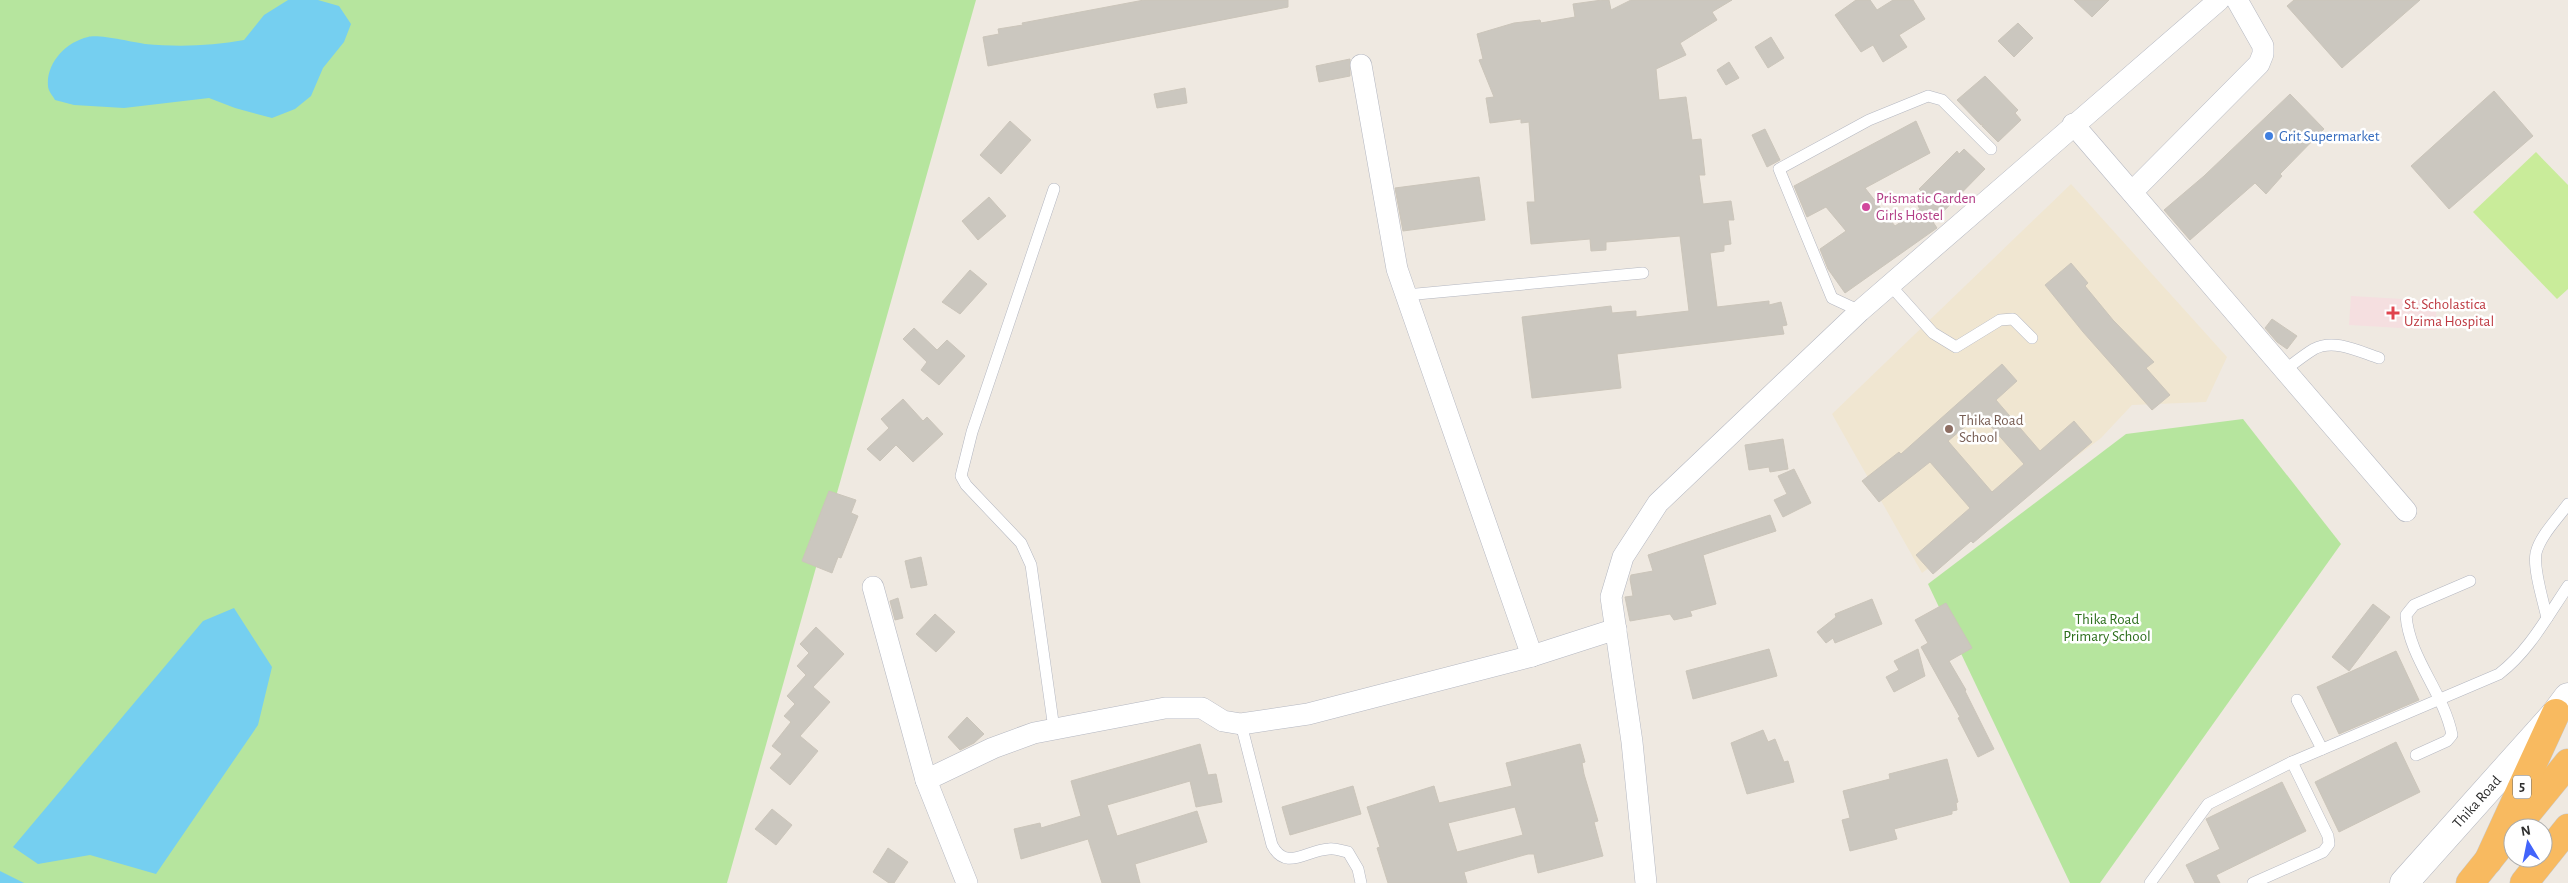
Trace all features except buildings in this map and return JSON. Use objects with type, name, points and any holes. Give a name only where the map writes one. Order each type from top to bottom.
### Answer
[{"type":"highway","name":"5","points":[[2488,861],[2562,705]]},
{"type":"highway","points":[[2523,818],[2568,762]]},
{"type":"highway","points":[[2524,883],[2568,828]]},
{"type":"highway","points":[[2470,883],[2503,843]]},
{"type":"highway","points":[[2540,883],[2568,858]]},
{"type":"main road","name":"Thika Road","points":[[2404,883],[2562,705]]},
{"type":"street","points":[[1646,883],[1632,742],[1611,597],[1623,557],[1658,503],[1860,311],[2073,124],[2219,0]]},
{"type":"street","points":[[2132,192],[2259,64],[2263,54],[2263,46],[2237,0]]},
{"type":"street","points":[[1361,65],[1397,269],[1532,656]]},
{"type":"street","points":[[2073,124],[2406,510]]},
{"type":"street","points":[[873,587],[926,780],[967,883]]},
{"type":"street","points":[[926,780],[1023,736],[1054,729],[1165,708],[1202,708],[1223,721],[1241,724],[1308,714],[1532,656],[1616,629]]},
{"type":"lane","points":[[1860,311],[1832,298],[1779,169],[1869,120],[1928,96],[1942,100],[1991,149]]},
{"type":"lane","points":[[1054,189],[972,432],[961,476],[966,486],[1021,543],[1031,565],[1054,729]]},
{"type":"lane","points":[[1406,295],[1642,273]]},
{"type":"lane","points":[[1890,285],[1933,333],[1956,347],[2000,320],[2013,318],[2032,338]]},
{"type":"lane","points":[[2285,370],[2316,348],[2329,346],[2343,346],[2379,358]]},
{"type":"lane","points":[[2547,618],[2536,563],[2536,552],[2542,540],[2568,504]]},
{"type":"lane","points":[[2416,755],[2447,741],[2452,735],[2439,698],[2407,630],[2406,615],[2414,605],[2470,582]]},
{"type":"lane","points":[[2150,883],[2208,804],[2292,762],[2499,674],[2514,662],[2568,586]]},
{"type":"lane","points":[[2297,700],[2322,749]]},
{"type":"lane","points":[[1241,724],[1272,845],[1277,855],[1287,859],[1329,849],[1348,852],[1358,869],[1362,883]]},
{"type":"lane","points":[[2253,883],[2323,852],[2329,844],[2328,836],[2292,762]]},
{"type":"shaded area","points":[[2071,184],[2227,357],[2206,402],[2132,405],[2101,438],[1922,573],[1832,414]]},
{"type":"shaded area","name":"St. Scholastica Uzima Hospital","points":[[2351,296],[2437,301],[2435,330],[2349,325]]},
{"type":"green space","points":[[0,0],[976,0],[727,883],[0,883]]},
{"type":"green space","points":[[2536,152],[2568,185],[2568,289],[2557,299],[2473,212]]},
{"type":"green space","name":"Thika Road Primary School","points":[[2243,419],[2341,544],[2100,883],[2070,883],[1928,584],[2126,434]]},
{"type":"water","points":[[288,0],[318,0],[339,6],[351,24],[344,42],[323,68],[311,96],[295,109],[272,118],[235,108],[209,98],[124,108],[74,105],[55,100],[49,90],[48,77],[54,62],[65,49],[80,40],[93,36],[145,44],[182,46],[220,44],[244,40],[264,15]]},
{"type":"water","points":[[234,608],[272,667],[258,725],[156,874],[90,855],[38,864],[13,847],[203,621]]},
{"type":"water","points":[[0,871],[24,883],[0,883]]},
{"type":"place","name":"Grit Supermarket","points":[[2269,136]]},
{"type":"place","name":"Prismatic Garden Girls Hostel","points":[[1866,207]]},
{"type":"place","name":"St. Scholastica Uzima Hospital","points":[[2393,313]]},
{"type":"place","name":"Thika Road School","points":[[1949,429]]}]
